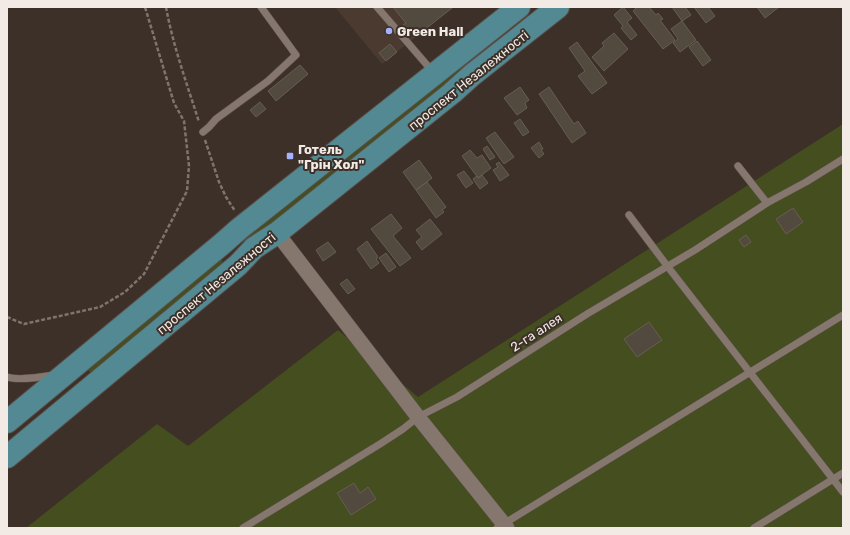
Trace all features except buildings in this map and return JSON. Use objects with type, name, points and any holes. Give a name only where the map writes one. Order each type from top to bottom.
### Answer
[{"type":"main road","name":"проспект Незалежності","points":[[7,422],[245,224],[518,7]]},
{"type":"main road","name":"проспект Незалежності","points":[[7,457],[238,265],[254,248],[277,233],[558,7]]},
{"type":"main road","points":[[486,33],[502,52]]},
{"type":"main road","points":[[222,244],[238,265]]},
{"type":"main road","points":[[64,374],[81,395]]},
{"type":"street","points":[[277,233],[503,527]]},
{"type":"lane","points":[[203,132],[216,119],[268,81],[296,55],[261,7]]},
{"type":"lane","points":[[377,7],[434,74]]},
{"type":"lane","name":"2-га алея","points":[[243,528],[391,436],[418,417],[457,397],[587,314],[668,267],[768,203],[843,159]]},
{"type":"lane","points":[[738,166],[768,203]]},
{"type":"lane","points":[[629,215],[843,492]]},
{"type":"lane","points":[[503,527],[843,315]]},
{"type":"lane","points":[[7,376],[10,378],[28,378],[64,374]]},
{"type":"lane","points":[[754,528],[843,473]]},
{"type":"path","points":[[7,317],[24,324],[100,307],[125,292],[144,274],[187,191],[189,166],[184,122],[174,103],[145,7]]},
{"type":"path","points":[[166,7],[168,20],[180,62],[219,182],[226,197],[245,224]]},
{"type":"shaded area","name":"Green Hall","points":[[335,7],[453,7],[382,64]]},
{"type":"green space","points":[[466,62],[468,67],[249,242],[242,240]]},
{"type":"green space","points":[[843,124],[843,528],[26,528],[157,424],[188,446],[338,330],[418,397]]},
{"type":"green space","points":[[220,257],[222,259],[221,265],[93,371],[91,372],[87,370]]},
{"type":"place","name":"Green Hall","points":[[389,31]]},
{"type":"place","name":"Готель \"Грін Хол\"","points":[[290,156]]}]
